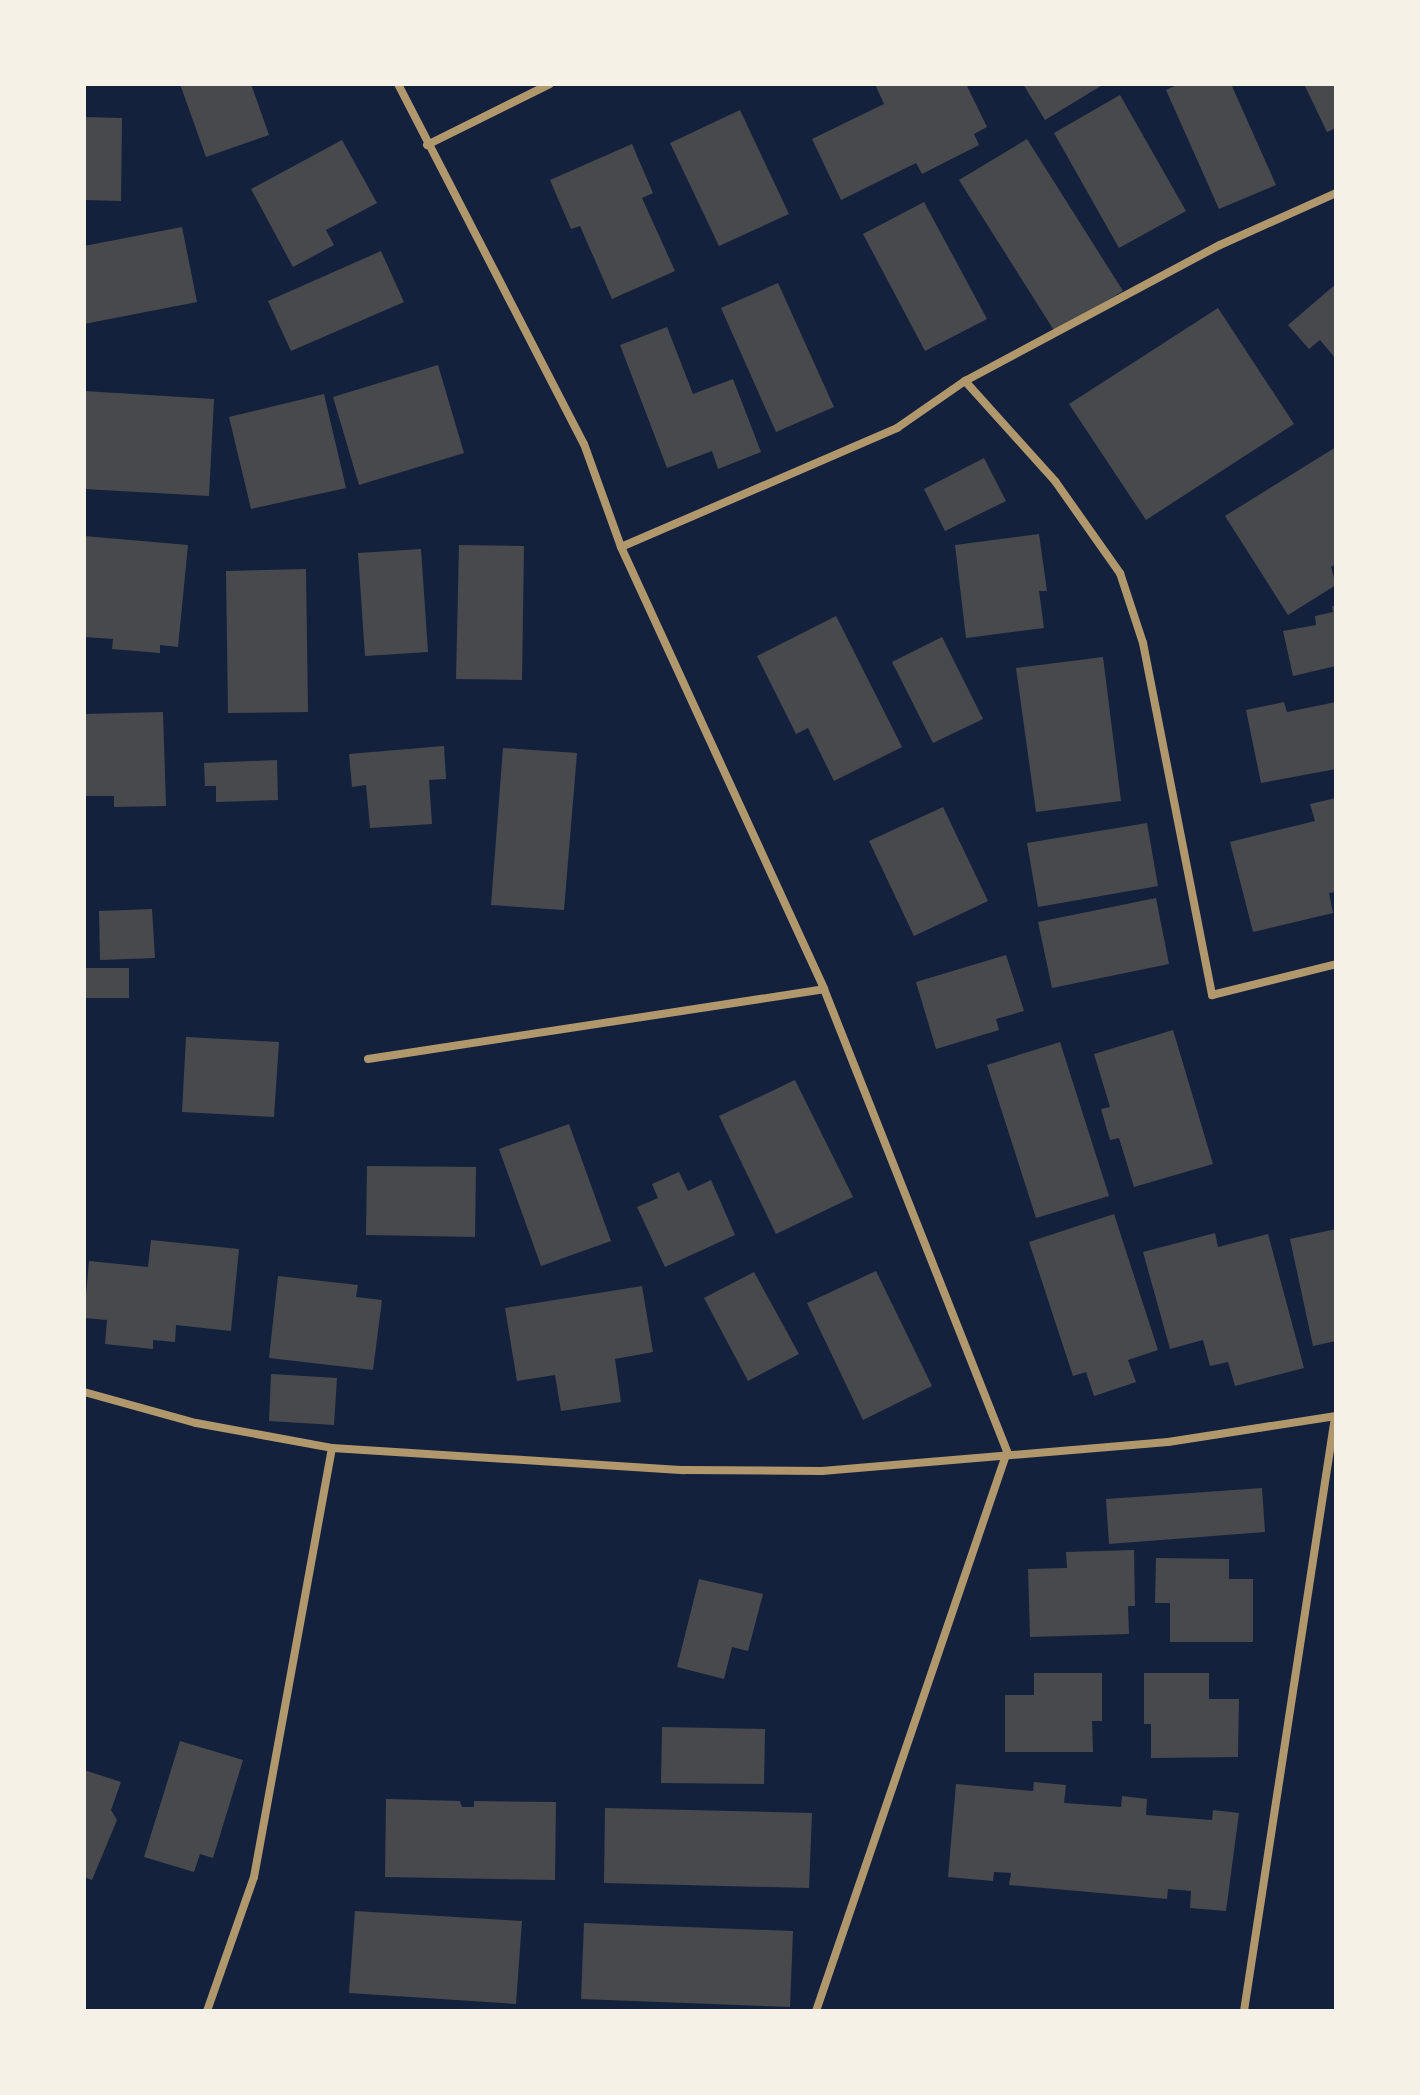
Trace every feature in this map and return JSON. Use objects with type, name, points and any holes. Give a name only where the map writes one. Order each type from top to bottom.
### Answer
[{"type":"street","points":[[398,84],[584,444],[621,547],[824,989],[1007,1452],[816,2011]]},
{"type":"street","points":[[427,145],[550,84]]},
{"type":"street","points":[[621,547],[897,428],[965,381],[1220,245],[1336,193]]},
{"type":"street","points":[[965,381],[1055,481],[1120,573],[1143,643],[1212,995],[1336,964]]},
{"type":"street","points":[[368,1059],[824,989]]},
{"type":"street","points":[[84,1392],[196,1423],[332,1448],[745,1471],[822,1471],[1007,1452],[1168,1442],[1335,1416],[1244,2011]]},
{"type":"street","points":[[207,2011],[254,1877],[332,1448]]},
{"type":"building","points":[[180,84],[251,84],[269,135],[206,157]]},
{"type":"building","points":[[875,84],[966,84],[987,127],[974,134],[979,145],[922,174],[916,163],[841,200],[812,139],[884,104]]},
{"type":"building","points":[[1023,84],[1104,84],[1045,120]]},
{"type":"building","points":[[1179,84],[1231,84],[1276,185],[1219,209],[1166,90]]},
{"type":"building","points":[[1304,84],[1336,84],[1336,128],[1327,132]]},
{"type":"building","points":[[1120,95],[1186,211],[1119,248],[1054,133]]},
{"type":"building","points":[[740,110],[789,214],[719,246],[670,143]]},
{"type":"building","points":[[84,117],[122,118],[121,201],[84,200]]},
{"type":"building","points":[[1027,139],[1123,291],[1055,332],[959,180]]},
{"type":"building","points":[[342,140],[377,203],[326,230],[334,245],[293,267],[251,189]]},
{"type":"building","points":[[632,144],[653,193],[642,198],[675,271],[612,299],[580,226],[571,229],[550,180]]},
{"type":"building","points":[[924,202],[987,319],[925,351],[863,234]]},
{"type":"building","points":[[182,227],[197,302],[84,324],[84,246]]},
{"type":"building","points":[[381,251],[404,302],[291,351],[268,301]]},
{"type":"building","points":[[778,283],[834,407],[776,432],[721,308]]},
{"type":"building","points":[[1336,284],[1336,359],[1320,340],[1309,349],[1288,325]]},
{"type":"building","points":[[1218,308],[1294,424],[1146,520],[1069,404]]},
{"type":"building","points":[[667,327],[693,394],[733,379],[761,452],[718,469],[712,451],[667,468],[620,345]]},
{"type":"building","points":[[438,365],[464,453],[359,485],[333,397]]},
{"type":"building","points":[[84,391],[214,399],[209,496],[84,489]]},
{"type":"building","points":[[324,394],[346,488],[251,509],[229,417]]},
{"type":"building","points":[[1336,447],[1336,564],[1331,567],[1336,585],[1288,615],[1225,516]]},
{"type":"building","points":[[984,458],[1006,501],[945,531],[924,489]]},
{"type":"building","points":[[1039,534],[1047,591],[1039,591],[1044,628],[966,638],[955,545]]},
{"type":"building","points":[[84,536],[188,545],[178,647],[160,645],[160,653],[112,649],[113,639],[84,637]]},
{"type":"building","points":[[459,545],[524,546],[522,680],[456,679]]},
{"type":"building","points":[[421,549],[428,652],[365,656],[358,553]]},
{"type":"building","points":[[306,569],[308,712],[228,713],[226,571]]},
{"type":"building","points":[[1332,606],[1336,606],[1336,666],[1293,676],[1283,631],[1316,625],[1315,616],[1333,612]]},
{"type":"building","points":[[836,616],[902,747],[834,781],[808,728],[796,734],[757,656]]},
{"type":"building","points":[[942,637],[983,719],[933,743],[892,662]]},
{"type":"building","points":[[1103,657],[1121,801],[1036,812],[1016,668]]},
{"type":"building","points":[[1284,702],[1287,712],[1336,702],[1336,769],[1261,783],[1246,710]]},
{"type":"building","points":[[163,712],[166,806],[114,807],[114,796],[84,796],[84,714]]},
{"type":"building","points":[[444,746],[446,779],[429,780],[432,824],[370,828],[366,785],[352,787],[349,754]]},
{"type":"building","points":[[503,748],[577,753],[564,910],[491,905]]},
{"type":"building","points":[[277,760],[278,800],[216,802],[216,786],[205,786],[204,763]]},
{"type":"building","points":[[1336,798],[1336,892],[1329,893],[1333,913],[1253,932],[1230,842],[1315,821],[1310,804]]},
{"type":"building","points":[[943,807],[988,901],[914,936],[869,841]]},
{"type":"building","points":[[1147,823],[1158,886],[1038,907],[1027,843]]},
{"type":"building","points":[[1156,898],[1169,964],[1052,988],[1038,922]]},
{"type":"building","points":[[152,909],[155,958],[100,960],[99,911]]},
{"type":"building","points":[[1006,955],[1024,1011],[996,1019],[999,1030],[936,1049],[916,982]]},
{"type":"building","points":[[84,968],[129,968],[129,998],[84,998]]},
{"type":"building","points":[[1173,1030],[1213,1164],[1134,1187],[1119,1138],[1110,1140],[1101,1109],[1110,1107],[1094,1054]]},
{"type":"building","points":[[186,1037],[279,1042],[274,1117],[182,1112]]},
{"type":"building","points":[[1060,1042],[1109,1196],[1036,1218],[987,1065]]},
{"type":"building","points":[[795,1080],[853,1197],[776,1234],[719,1116]]},
{"type":"building","points":[[569,1124],[611,1241],[541,1266],[499,1149]]},
{"type":"building","points":[[367,1166],[476,1167],[475,1237],[366,1235]]},
{"type":"building","points":[[679,1172],[688,1191],[711,1180],[735,1235],[665,1267],[637,1207],[658,1198],[652,1184]]},
{"type":"building","points":[[1114,1214],[1158,1350],[1128,1360],[1136,1382],[1094,1396],[1086,1372],[1073,1376],[1029,1242]]},
{"type":"building","points":[[1336,1229],[1336,1341],[1313,1346],[1290,1239]]},
{"type":"building","points":[[1215,1233],[1218,1247],[1268,1234],[1304,1368],[1235,1386],[1228,1362],[1210,1366],[1203,1340],[1170,1349],[1143,1252]]},
{"type":"building","points":[[151,1240],[239,1249],[231,1331],[176,1325],[175,1342],[153,1340],[153,1349],[105,1344],[107,1320],[84,1318],[89,1261],[148,1267]]},
{"type":"building","points":[[876,1271],[932,1386],[863,1420],[807,1303]]},
{"type":"building","points":[[754,1272],[799,1354],[748,1381],[704,1298]]},
{"type":"building","points":[[278,1276],[358,1285],[356,1297],[382,1300],[373,1370],[269,1358]]},
{"type":"building","points":[[642,1286],[653,1352],[615,1359],[621,1402],[561,1411],[555,1375],[517,1381],[505,1308]]},
{"type":"building","points":[[271,1374],[337,1378],[334,1425],[269,1421]]},
{"type":"building","points":[[1262,1488],[1265,1532],[1109,1544],[1106,1499]]},
{"type":"building","points":[[1134,1550],[1135,1606],[1128,1606],[1129,1634],[1030,1637],[1028,1569],[1067,1568],[1066,1552]]},
{"type":"building","points":[[1156,1558],[1229,1559],[1229,1579],[1253,1579],[1253,1642],[1170,1642],[1170,1603],[1155,1603]]},
{"type":"building","points":[[699,1579],[763,1594],[748,1651],[732,1647],[724,1679],[677,1667]]},
{"type":"building","points":[[1034,1673],[1102,1673],[1102,1721],[1092,1721],[1093,1752],[1005,1752],[1005,1695],[1034,1695]]},
{"type":"building","points":[[1144,1673],[1209,1673],[1209,1699],[1239,1699],[1238,1757],[1151,1758],[1151,1724],[1144,1724]]},
{"type":"building","points":[[662,1727],[765,1729],[764,1784],[661,1783]]},
{"type":"building","points":[[180,1741],[243,1760],[213,1858],[200,1854],[194,1872],[144,1857]]},
{"type":"building","points":[[84,1770],[121,1782],[111,1810],[117,1820],[92,1880],[84,1877]]},
{"type":"building","points":[[1034,1782],[1066,1785],[1064,1803],[1121,1807],[1122,1796],[1147,1799],[1146,1815],[1212,1820],[1213,1810],[1239,1813],[1226,1911],[1190,1908],[1191,1891],[1168,1889],[1167,1899],[1009,1885],[1011,1873],[994,1872],[993,1881],[948,1877],[956,1784],[1033,1791]]},
{"type":"building","points":[[386,1799],[460,1801],[462,1807],[474,1807],[474,1801],[556,1802],[555,1880],[385,1877]]},
{"type":"building","points":[[605,1808],[812,1813],[809,1888],[604,1883]]},
{"type":"building","points":[[355,1911],[522,1921],[516,2004],[349,1993]]},
{"type":"building","points":[[584,1923],[793,1931],[790,2007],[581,1999]]}]
